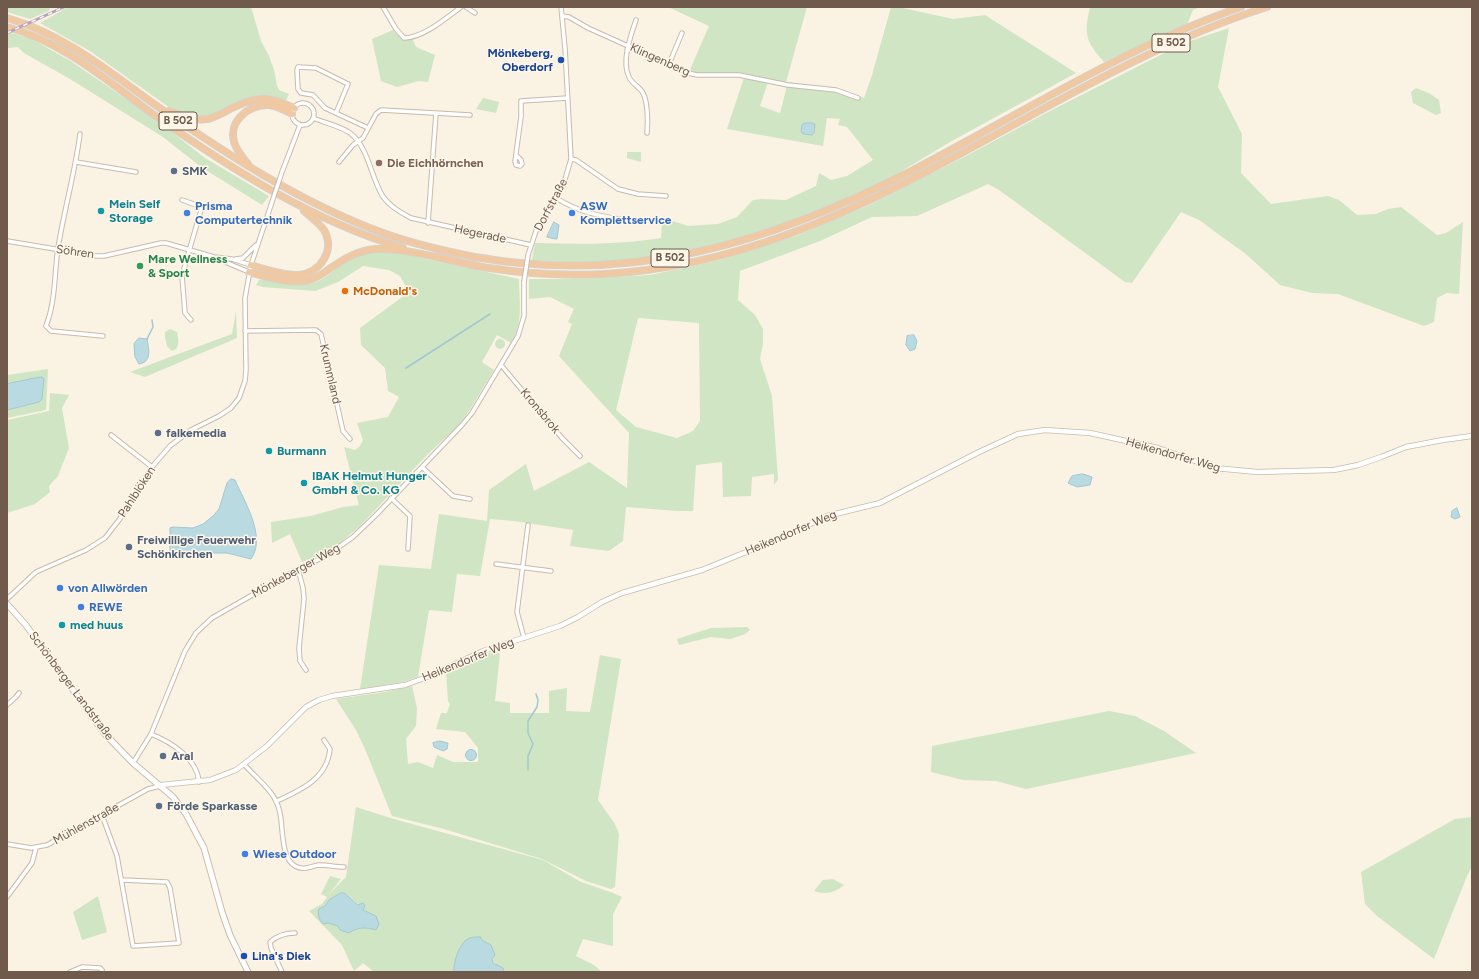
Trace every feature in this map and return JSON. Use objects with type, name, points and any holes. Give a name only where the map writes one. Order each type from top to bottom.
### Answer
[{"type":"highway","name":"B 502","points":[[7,18],[23,23],[57,38],[87,56],[211,143],[253,170],[300,197],[335,214],[379,232],[436,249],[492,260],[578,266],[638,262],[677,257],[737,242],[778,229],[825,211],[911,171],[1127,55],[1179,31],[1241,7]]},
{"type":"highway","name":"B 502","points":[[7,27],[42,40],[76,59],[206,151],[297,205],[369,237],[431,256],[490,268],[518,272],[603,274],[646,270],[708,259],[759,245],[781,237],[862,204],[938,165],[1072,92],[1180,39],[1221,22],[1267,7]]},
{"type":"highway","points":[[159,107],[188,119],[207,119],[248,100],[261,98],[271,99],[293,111]]},
{"type":"highway","points":[[253,170],[240,155],[235,146],[233,135],[234,124],[242,114],[252,108],[271,106],[293,111]]},
{"type":"highway","points":[[251,265],[274,272],[300,275],[316,269],[324,261],[328,251],[328,242],[324,231],[316,221],[297,205]]},
{"type":"highway","points":[[249,272],[301,281],[320,276],[346,258],[357,252],[369,249],[389,249],[431,256]]},
{"type":"main road","name":"Schönberger Landstraße","points":[[7,604],[25,624],[104,733],[134,763],[161,785],[173,797],[186,814],[199,836],[209,863],[222,912],[248,972]]},
{"type":"street","points":[[383,7],[396,29],[404,38],[411,38],[442,21],[460,7]]},
{"type":"street","points":[[466,7],[475,13]]},
{"type":"street","name":"Dorfstraße","points":[[509,351],[518,336],[524,316],[524,282],[531,245],[545,214],[556,198],[566,178],[571,159],[561,7]]},
{"type":"street","name":"Klingenberg","points":[[562,16],[569,17],[588,28],[688,73],[697,75],[726,74],[788,85],[836,90],[858,98]]},
{"type":"street","points":[[636,20],[627,45],[628,76],[643,93],[648,115],[647,133]]},
{"type":"street","points":[[669,64],[682,33]]},
{"type":"street","points":[[336,113],[348,84],[316,68],[298,68],[298,89],[301,93],[313,96],[324,108],[368,128]]},
{"type":"street","points":[[516,155],[521,117],[521,101],[568,98]]},
{"type":"street","points":[[298,105],[308,105],[312,108],[314,113],[313,118],[308,124],[300,125],[294,120],[293,111],[298,105]]},
{"type":"street","points":[[339,162],[350,149],[363,138],[376,114],[381,110],[470,115]]},
{"type":"street","points":[[428,223],[436,113]]},
{"type":"street","name":"Hegerade","points":[[313,118],[338,127],[351,134],[365,154],[375,182],[383,197],[396,209],[411,218],[531,245]]},
{"type":"street","name":"Pahlblöken","points":[[7,599],[36,572],[86,550],[105,538],[119,520],[152,467],[170,446],[191,430],[223,414],[231,408],[239,398],[245,381],[246,370],[244,301],[249,272],[257,244],[300,125]]},
{"type":"street","points":[[80,134],[76,162],[58,250],[52,311],[46,326],[51,332],[103,336]]},
{"type":"street","points":[[571,159],[576,160],[618,189],[638,194],[666,196]]},
{"type":"street","points":[[76,162],[136,172]]},
{"type":"street","points":[[556,198],[572,207],[590,214],[631,221]]},
{"type":"street","points":[[182,200],[202,207],[182,276],[185,313],[191,320]]},
{"type":"street","name":"Söhren","points":[[7,241],[104,256],[161,243],[169,243],[188,251],[214,257],[232,259],[251,265]]},
{"type":"street","points":[[232,259],[242,258],[257,244]]},
{"type":"street","points":[[214,257],[249,272]]},
{"type":"street","name":"Krummland","points":[[245,331],[316,330],[321,334],[343,431],[350,440]]},
{"type":"street","name":"Mönkeberger Weg","points":[[134,763],[151,734],[186,651],[196,633],[212,618],[298,569],[340,548],[364,527],[462,425],[472,412],[509,351]]},
{"type":"street","name":"Kronsbrok","points":[[501,365],[562,438],[580,456]]},
{"type":"street","name":"Heikendorfer Weg","points":[[161,785],[199,782],[222,776],[236,770],[267,746],[306,707],[319,700],[332,696],[405,685],[430,676],[483,651],[565,624],[602,602],[622,593],[702,570],[787,536],[827,516],[880,503],[1010,437],[1027,432],[1045,430],[1090,433],[1158,448],[1215,468],[1257,472],[1334,470],[1364,463],[1406,447],[1472,436]]},
{"type":"street","points":[[111,435],[152,467]]},
{"type":"street","points":[[422,467],[453,496],[470,499]]},
{"type":"street","points":[[391,498],[410,516],[408,548]]},
{"type":"street","points":[[524,638],[517,612],[528,524]]},
{"type":"street","points":[[496,564],[551,571]]},
{"type":"street","points":[[298,569],[302,582],[304,600],[299,648],[300,661],[306,670]]},
{"type":"street","points":[[7,704],[19,693]]},
{"type":"street","points":[[151,734],[170,743],[183,753],[196,770],[199,782]]},
{"type":"street","points":[[277,801],[300,791],[317,778],[325,767],[329,758],[330,749],[324,740]]},
{"type":"street","points":[[244,764],[268,788],[277,801],[286,856],[290,862],[302,869],[319,866],[344,867]]},
{"type":"street","name":"Mühlenstraße","points":[[7,844],[36,848],[47,845],[148,789],[161,785]]},
{"type":"street","points":[[102,815],[117,856],[133,946],[179,943],[170,888],[167,882],[122,880]]},
{"type":"street","points":[[7,896],[32,862],[36,848]]},
{"type":"street","points":[[282,972],[271,948],[270,942],[274,938],[286,933],[295,933]]},
{"type":"street","points":[[70,972],[82,967],[100,968],[102,970]]},
{"type":"green space","points":[[7,7],[50,8],[49,11],[30,19],[7,12]]},
{"type":"green space","points":[[68,7],[251,7],[261,41],[274,70],[277,86],[279,90],[289,94],[285,103],[268,97],[259,96],[249,98],[211,116],[195,117],[183,114],[170,108],[90,51],[40,23]]},
{"type":"green space","points":[[668,7],[807,7],[786,82],[841,89],[864,98],[891,7],[898,7],[953,19],[985,15],[1076,73],[950,142],[887,180],[793,222],[759,233],[687,252],[640,260],[585,263],[532,260],[535,243],[614,243],[661,238],[662,223],[664,218],[688,226],[718,224],[737,217],[753,200],[786,200],[816,186],[819,173],[831,180],[847,176],[873,160],[847,127],[838,125],[840,119],[827,118],[823,146],[727,129],[744,78],[768,82],[760,106],[780,113],[786,90],[785,82],[742,74],[698,74],[689,72],[709,26]]},
{"type":"green space","points":[[1090,7],[1201,7],[1193,10],[1187,25],[1104,62],[1093,48],[1088,37],[1087,24]]},
{"type":"green space","points":[[1229,28],[1218,87],[1242,134],[1241,173],[1271,204],[1328,196],[1339,200],[1357,215],[1376,214],[1388,209],[1401,207],[1437,235],[1446,233],[1463,222],[1459,294],[1447,293],[1437,298],[1434,322],[1424,326],[1338,294],[1312,293],[1280,285],[1247,255],[1199,220],[1181,212],[1132,283],[1125,282],[999,190],[988,184],[917,216],[872,217],[820,241],[740,271],[738,300],[755,315],[763,329],[763,343],[760,359],[772,396],[778,479],[774,485],[774,474],[752,477],[751,496],[723,497],[722,462],[696,465],[693,511],[626,507],[623,541],[609,551],[570,546],[573,530],[490,519],[480,576],[457,574],[452,612],[429,610],[418,677],[403,682],[360,689],[379,565],[431,569],[439,514],[487,521],[489,490],[526,464],[534,491],[589,462],[627,488],[629,433],[559,356],[572,324],[568,322],[574,309],[550,297],[529,299],[529,279],[579,279],[650,275],[720,260],[798,235],[867,206],[1184,43]],"holes":[[[638,318],[699,323],[700,421],[693,431],[677,438],[636,427],[616,410]]]},
{"type":"green space","points":[[393,30],[401,38],[413,40],[416,47],[435,55],[428,82],[419,81],[397,87],[381,81],[372,39]]},
{"type":"green space","points":[[7,32],[30,38],[69,60],[153,117],[205,158],[269,196],[262,205],[201,167],[163,137],[70,79],[24,53],[18,47],[7,48]]},
{"type":"green space","points":[[1416,88],[1429,93],[1439,100],[1441,113],[1436,115],[1413,103],[1411,92]]},
{"type":"green space","points":[[483,98],[499,102],[496,113],[476,109]]},
{"type":"green space","points":[[627,152],[641,152],[641,162],[627,158]]},
{"type":"green space","points":[[373,251],[389,251],[519,279],[520,312],[518,327],[511,343],[497,335],[482,362],[494,370],[459,425],[427,455],[360,526],[340,543],[325,553],[302,562],[290,534],[272,543],[271,522],[311,516],[343,507],[359,505],[344,447],[355,450],[360,446],[363,440],[357,423],[388,417],[399,397],[388,391],[385,368],[361,345],[360,328],[409,292],[400,276],[389,270],[363,266],[338,282],[315,291],[263,287],[256,285],[259,280],[263,279],[283,283],[310,284],[325,277],[352,257]]},
{"type":"green space","points":[[236,311],[237,338],[145,377],[130,372],[232,334]]},
{"type":"green space","points":[[170,329],[177,332],[178,340],[176,349],[172,351],[167,346],[165,337],[165,332]]},
{"type":"green space","points":[[498,339],[502,339],[504,340],[504,348],[498,349],[495,346],[495,342]]},
{"type":"green space","points":[[48,369],[46,410],[7,418],[7,410],[39,402],[13,383],[7,384],[7,375]]},
{"type":"green space","points":[[50,393],[69,395],[62,408],[69,448],[58,476],[49,486],[50,492],[35,504],[7,513],[7,420],[49,411]]},
{"type":"green space","points":[[747,627],[750,630],[745,634],[730,639],[711,637],[679,645],[677,639],[711,628]]},
{"type":"green space","points":[[496,651],[500,654],[495,701],[510,703],[510,713],[549,713],[549,691],[567,688],[566,711],[590,712],[600,655],[621,659],[598,800],[615,824],[619,834],[615,887],[611,889],[586,881],[542,859],[444,829],[392,816],[356,730],[336,699],[385,692],[412,686],[417,708],[416,726],[406,739],[408,764],[418,762],[433,768],[437,755],[453,762],[478,762],[478,748],[465,732],[436,729],[441,713],[447,713],[450,704],[448,701],[446,672],[473,659]]},
{"type":"green space","points":[[1109,711],[1135,716],[1164,731],[1196,753],[1026,789],[996,781],[963,780],[931,772],[932,746]]},
{"type":"green space","points":[[356,807],[543,860],[581,882],[622,897],[613,914],[613,946],[583,939],[576,956],[594,965],[602,972],[504,972],[494,963],[492,959],[454,967],[454,972],[374,972],[363,963],[354,971],[342,945],[309,911],[322,904],[327,897],[321,894],[330,876],[341,879],[328,895],[346,877]],"holes":[[[341,893],[359,905],[363,903],[363,910],[376,916],[376,930],[362,928],[349,933],[338,926],[328,923],[319,909],[325,906],[329,900]]]},
{"type":"green space","points":[[1472,817],[1472,866],[1434,959],[1377,916],[1365,904],[1361,872],[1455,819]]},
{"type":"green space","points":[[833,879],[844,885],[837,890],[830,892],[822,893],[814,891],[823,880]]},
{"type":"green space","points":[[98,896],[107,932],[82,940],[73,912]]},
{"type":"water","points":[[805,123],[815,124],[814,133],[812,135],[803,134],[801,131],[802,125]]},
{"type":"water","points":[[554,222],[559,225],[557,239],[547,237]]},
{"type":"water","points":[[914,335],[917,341],[915,349],[910,351],[906,345],[907,336]]},
{"type":"water","points":[[139,338],[147,339],[149,354],[146,361],[139,364],[135,357],[134,344]]},
{"type":"water","points":[[41,377],[44,378],[42,399],[39,402],[7,410],[7,384]]},
{"type":"water","points":[[1083,474],[1092,477],[1090,485],[1077,487],[1068,483],[1072,476]]},
{"type":"water","points":[[231,479],[235,480],[248,508],[255,530],[257,540],[251,559],[227,553],[204,553],[192,557],[170,556],[170,528],[193,528],[203,524],[213,516],[219,509],[227,483]]},
{"type":"water","points":[[1457,508],[1460,517],[1455,519],[1451,517],[1452,511]]},
{"type":"water","points":[[440,741],[448,743],[447,749],[443,751],[434,747],[433,743]]},
{"type":"water","points":[[469,750],[473,750],[475,751],[475,759],[469,760],[466,757],[466,753]]},
{"type":"water","points":[[341,893],[344,893],[358,905],[363,903],[365,906],[363,910],[376,916],[379,924],[376,930],[362,928],[349,933],[340,930],[338,926],[328,923],[323,924],[319,917],[319,909],[325,906],[329,900]]},
{"type":"water","points":[[480,937],[483,941],[491,945],[495,955],[492,959],[493,963],[503,968],[504,972],[454,972],[456,958],[460,947],[470,938]]},
{"type":"waterway","points":[[406,368],[490,314]]},
{"type":"waterway","points":[[147,339],[153,327],[152,320]]},
{"type":"waterway","points":[[528,770],[528,756],[533,744],[528,733],[528,721],[537,707],[538,700],[536,694]]},
{"type":"railway","points":[[7,33],[64,7]]},
{"type":"place","name":"Mönkeberg, Oberdorf","points":[[561,60]]},
{"type":"place","name":"Die Eichhörnchen","points":[[379,163]]},
{"type":"place","name":"SMK","points":[[174,171]]},
{"type":"place","name":"Mein Self Storage","points":[[101,211]]},
{"type":"place","name":"Prisma Computertechnik","points":[[187,213]]},
{"type":"place","name":"ASW Komplettservice","points":[[572,213]]},
{"type":"place","name":"Mare Wellness & Sport","points":[[140,266]]},
{"type":"place","name":"McDonald's","points":[[345,291]]},
{"type":"place","name":"falkemedia","points":[[158,433]]},
{"type":"place","name":"Burmann","points":[[269,451]]},
{"type":"place","name":"IBAK Helmut Hunger GmbH & Co. KG","points":[[304,483]]},
{"type":"place","name":"Freiwillige Feuerwehr Schönkirchen","points":[[129,547]]},
{"type":"place","name":"von Allwörden","points":[[60,588]]},
{"type":"place","name":"REWE","points":[[81,607]]},
{"type":"place","name":"med huus","points":[[62,625]]},
{"type":"place","name":"Aral","points":[[163,756]]},
{"type":"place","name":"Förde Sparkasse","points":[[159,806]]},
{"type":"place","name":"Wiese Outdoor","points":[[245,854]]},
{"type":"place","name":"Lina's Diek","points":[[244,956]]}]
